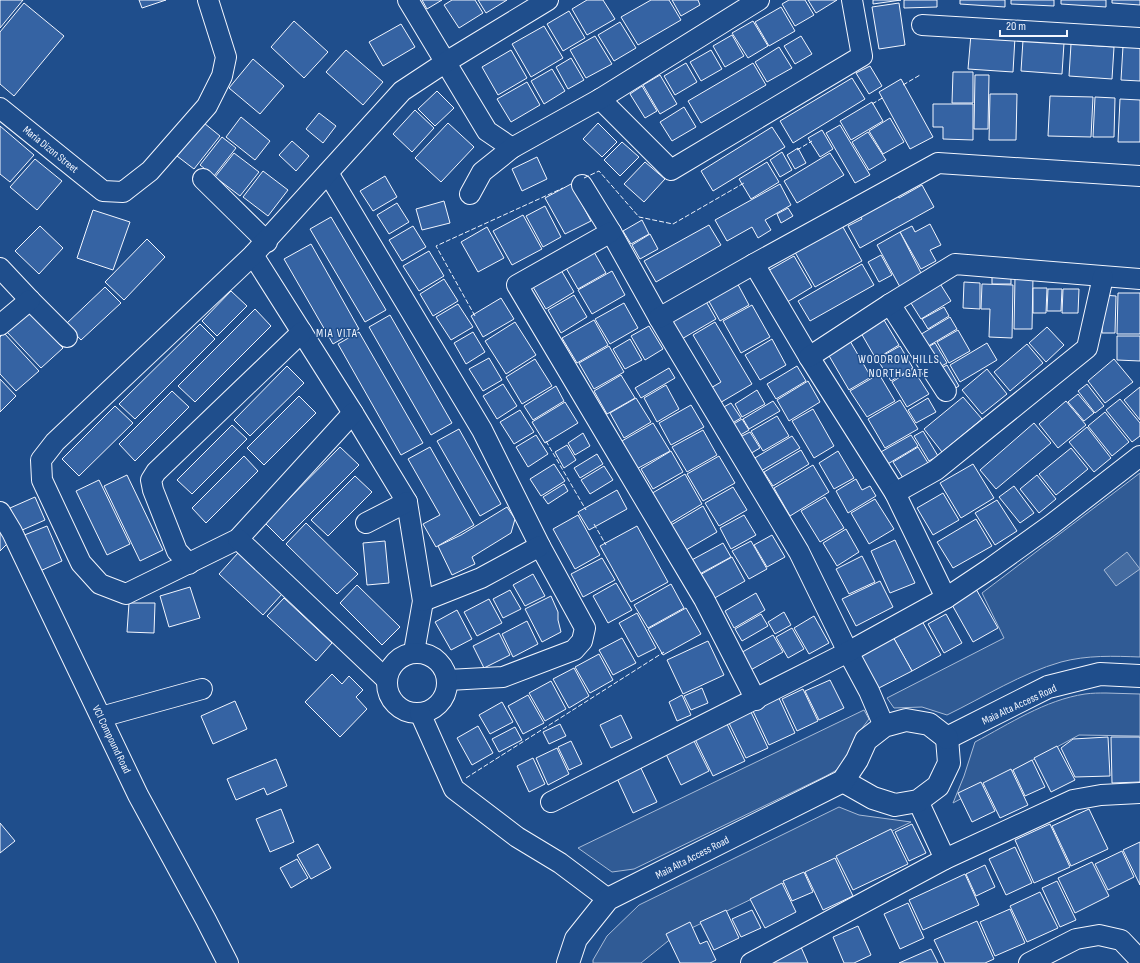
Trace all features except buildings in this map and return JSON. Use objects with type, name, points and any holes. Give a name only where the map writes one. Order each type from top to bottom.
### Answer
[{"type":"street","name":"Maria Dizon Street","points":[[0,108],[103,191],[123,192],[150,170],[207,106],[222,76],[226,57],[208,0]]},
{"type":"street","points":[[408,0],[488,131],[512,148]]},
{"type":"street","points":[[354,413],[238,539],[126,594],[100,584],[81,563],[42,480],[41,460],[55,442],[260,248],[402,91],[446,62],[548,0]]},
{"type":"street","points":[[470,194],[482,172],[512,148],[600,99],[759,0]]},
{"type":"street","points":[[600,99],[671,170],[862,56],[852,0]]},
{"type":"street","points":[[922,25],[1140,38]]},
{"type":"street","points":[[659,318],[938,163],[1140,176]]},
{"type":"street","points":[[328,173],[482,430],[540,546],[585,628],[582,641],[574,650],[503,677],[448,680]]},
{"type":"street","points":[[203,179],[260,248],[302,332],[354,413],[407,502],[423,601],[414,652]]},
{"type":"street","points":[[582,185],[611,232],[659,318],[799,552],[884,726]]},
{"type":"street","points":[[611,232],[517,285],[704,599],[756,700]]},
{"type":"street","points":[[754,264],[809,357],[895,493],[946,598]]},
{"type":"street","points":[[809,357],[890,304],[956,264],[1140,279]]},
{"type":"street","points":[[0,268],[67,337]]},
{"type":"street","points":[[895,493],[936,470],[1087,348],[1102,277]]},
{"type":"street","points":[[0,325],[30,300]]},
{"type":"street","points":[[890,304],[946,391]]},
{"type":"street","points":[[189,564],[177,551],[153,490],[151,480],[156,472],[302,332]]},
{"type":"street","points":[[550,802],[756,700],[848,652],[946,598],[1051,525],[1140,456]]},
{"type":"street","points":[[366,523],[407,502]]},
{"type":"street","name":"VCI Compound Road","points":[[0,512],[12,532],[138,794],[228,963]]},
{"type":"street","points":[[238,539],[387,680]]},
{"type":"street","points":[[423,601],[481,578],[540,546]]},
{"type":"street","points":[[414,652],[426,654],[437,660],[444,669],[448,680],[446,692],[441,702],[431,710],[420,714],[408,712],[397,706],[390,697],[386,686],[388,674],[393,663],[403,656],[414,652]]},
{"type":"street","name":"Maia Alta Access Road","points":[[568,963],[576,939],[608,899],[843,781],[857,760],[866,740],[884,726],[906,720],[929,724],[948,738],[1048,687],[1100,674],[1140,676]]},
{"type":"street","points":[[101,717],[202,689]]},
{"type":"street","points":[[420,714],[454,789],[517,837],[560,863],[608,899]]},
{"type":"street","points":[[922,810],[947,769],[949,763],[948,738]]},
{"type":"street","points":[[843,781],[873,798],[895,805],[922,810]]},
{"type":"street","points":[[751,963],[945,859],[1073,800],[1101,794],[1140,793]]},
{"type":"street","points":[[922,810],[945,859]]},
{"type":"street","points":[[1029,963],[1076,939],[1099,935],[1121,940],[1140,960]]},
{"type":"shaded area","points":[[1140,473],[1140,657],[1091,657],[1061,662],[1032,672],[947,715],[922,707],[894,708],[887,698],[1004,638],[982,593]]},
{"type":"shaded area","points":[[1127,552],[1140,569],[1116,586],[1104,570]]},
{"type":"shaded area","points":[[1093,693],[1140,694],[1140,736],[1079,735],[953,803],[975,742],[1042,707],[1070,697]]},
{"type":"shaded area","points":[[864,710],[869,719],[854,739],[844,766],[634,869],[612,872],[578,848]]},
{"type":"shaded area","points":[[839,807],[859,815],[911,822],[673,937],[641,963],[593,963],[593,960],[607,936],[639,905]]},
{"type":"fence","points":[[903,85],[920,75]]},
{"type":"fence","points":[[872,104],[884,97]]},
{"type":"fence","points":[[797,150],[812,141]]},
{"type":"fence","points":[[584,178],[599,171],[639,217],[673,224],[744,183]]},
{"type":"fence","points":[[475,316],[436,246],[563,188]]},
{"type":"fence","points":[[546,441],[586,510]]},
{"type":"fence","points":[[594,524],[606,545]]},
{"type":"fence","points":[[466,778],[664,652]]},
{"type":"district","name":"MIA VITA","points":[[337,333]]},
{"type":"district","name":"WOODROW HILLS NORTH GATE","points":[[899,366]]}]
